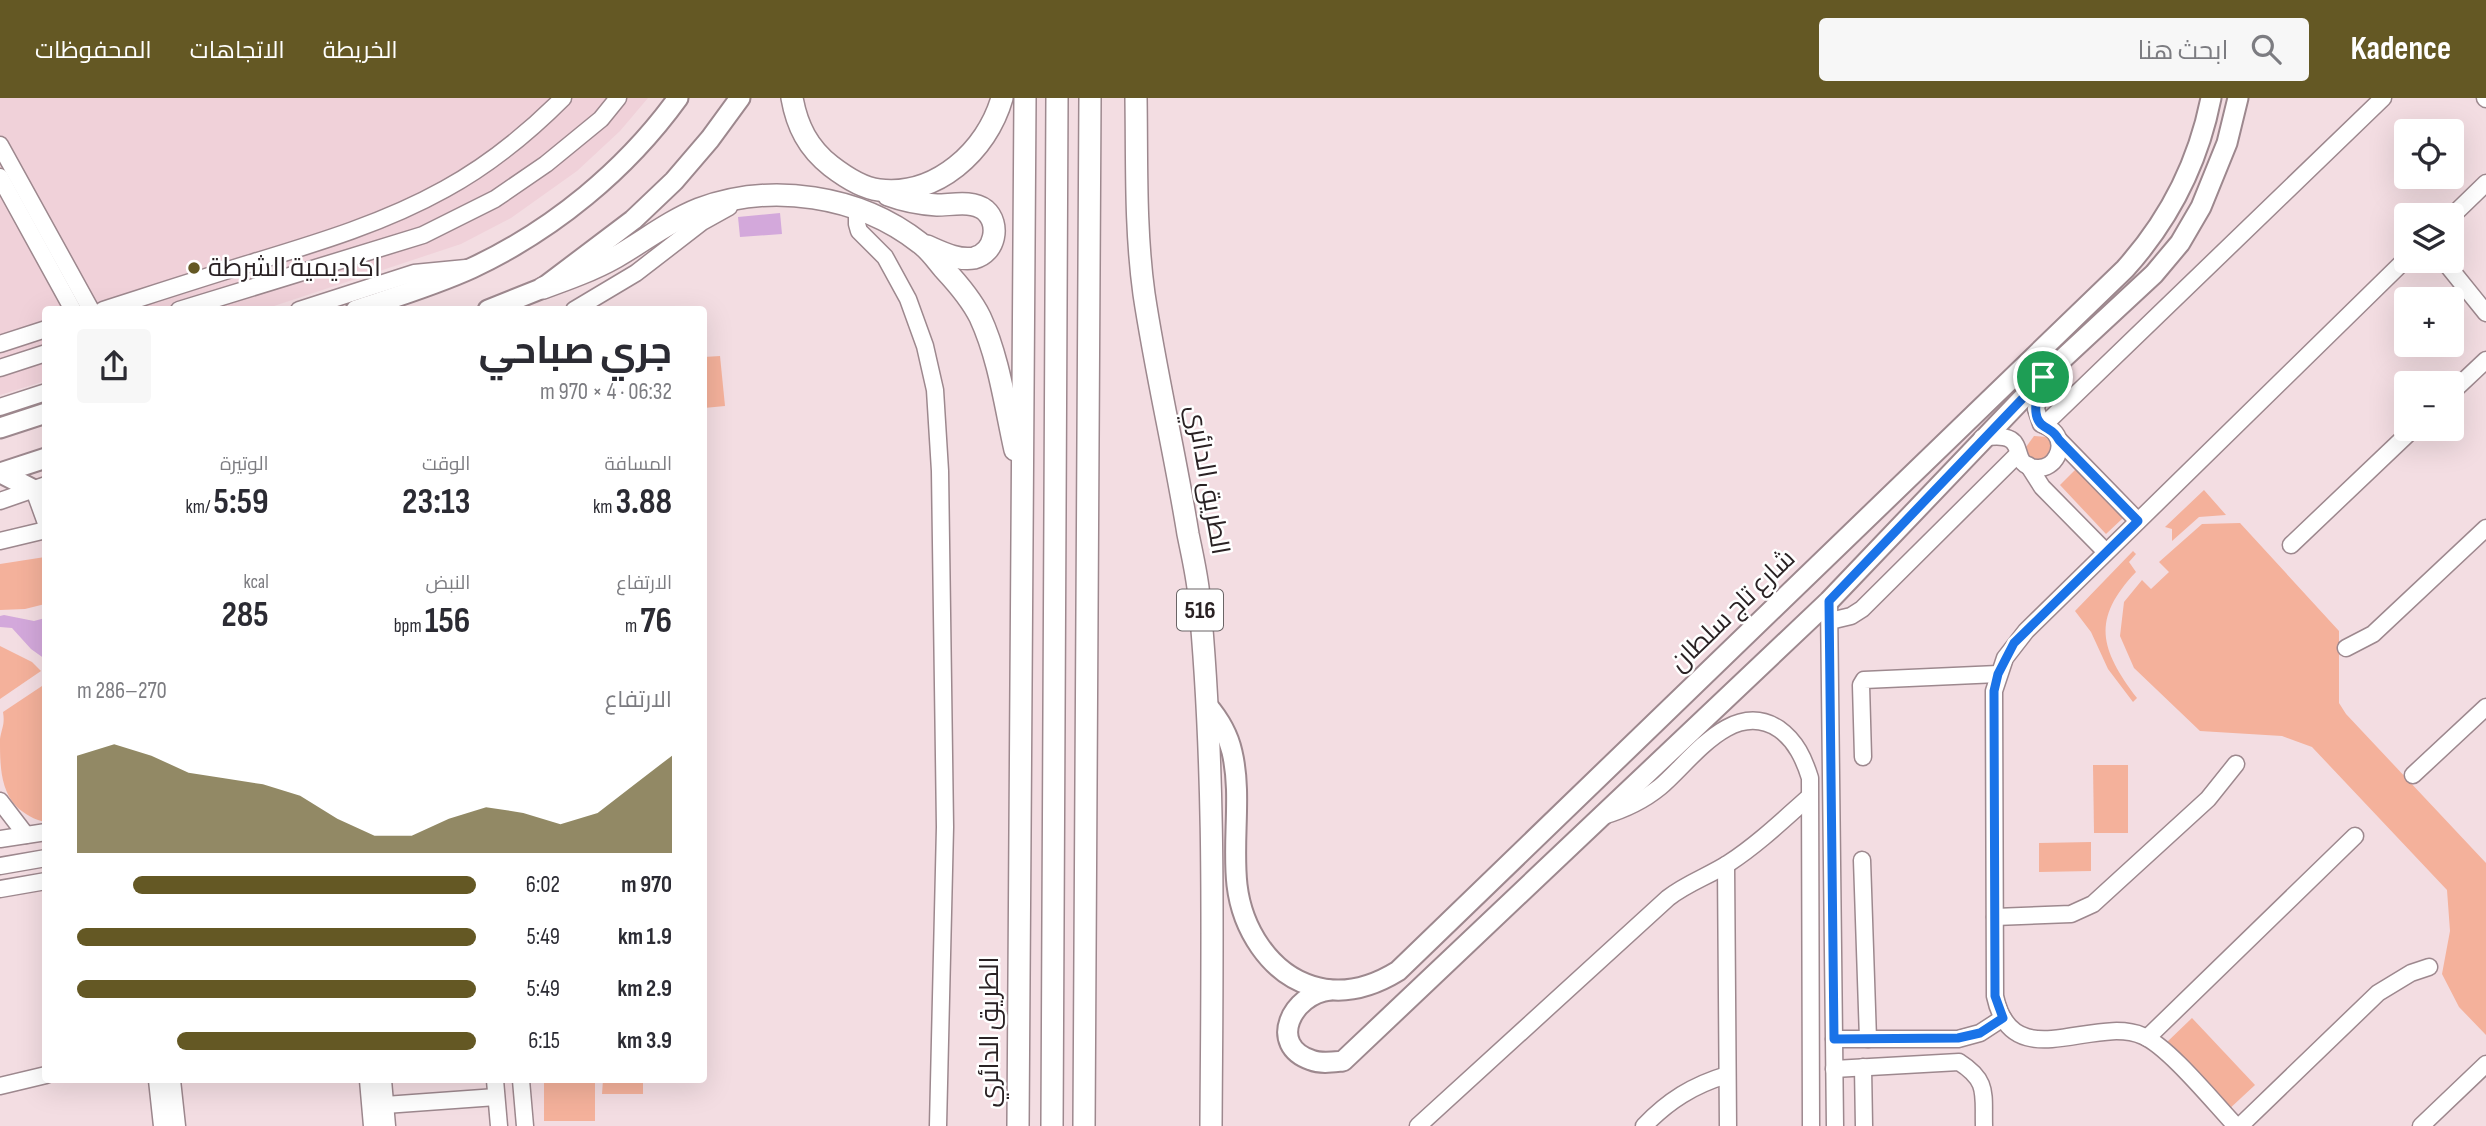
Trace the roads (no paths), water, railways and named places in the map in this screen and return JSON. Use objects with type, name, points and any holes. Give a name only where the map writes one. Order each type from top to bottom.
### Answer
[{"type":"highway","points":[[543,288],[582,274],[616,257],[697,210],[757,195],[813,197],[857,210],[878,218],[950,256],[976,258],[986,251],[993,241],[995,229],[991,218],[983,209],[972,204],[916,202],[876,190],[846,177],[811,147],[795,118],[792,98]]},
{"type":"highway","points":[[876,190],[904,191],[935,181],[963,162],[983,139],[1002,98]]},
{"type":"highway","name":"الطريق الدائري","points":[[1018,1126],[1025,98]]},
{"type":"highway","points":[[1052,1126],[1057,98]]},
{"type":"highway","points":[[1084,1126],[1090,98]]},
{"type":"highway","name":"الطريق الدائري","points":[[1136,98],[1141,267],[1198,594],[1207,705],[1212,857],[1211,1126]]},
{"type":"highway","points":[[921,243],[966,293],[988,337],[1023,489]]},
{"type":"main road","points":[[368,306],[426,287],[515,246],[595,187],[632,153],[678,98]]},
{"type":"main road","points":[[498,306],[543,288],[633,220],[674,181],[740,98]]},
{"type":"main road","name":"شارع تاج سلطان","points":[[1207,705],[1225,730],[1234,759],[1237,886],[1254,937],[1267,957],[1295,980],[1330,990],[1366,987],[1398,971],[2125,269],[2161,226],[2176,200],[2200,143],[2211,98]]},
{"type":"main road","points":[[1330,990],[1317,993],[1300,1003],[1289,1021],[1293,1047],[1304,1057],[1318,1062],[1343,1061],[1829,601],[1982,438],[2043,377],[2133,296],[2180,243],[2201,207],[2220,165],[2238,98]]},
{"type":"main road","points":[[0,428],[42,414]]},
{"type":"main road","points":[[0,473],[42,459]]},
{"type":"main road","points":[[0,473],[40,487]]},
{"type":"street","points":[[116,306],[316,243],[414,205],[447,188],[510,146],[564,98]]},
{"type":"street","points":[[192,306],[423,235],[495,199],[546,164],[601,119],[618,98]]},
{"type":"street","points":[[2044,425],[2383,98]]},
{"type":"street","points":[[0,145],[88,306]]},
{"type":"street","points":[[0,177],[71,306]]},
{"type":"street","points":[[2464,204],[2486,183]]},
{"type":"street","points":[[581,306],[636,273],[720,210],[757,195]]},
{"type":"street","points":[[857,210],[859,231],[885,257],[908,299],[925,346],[935,390],[940,471],[945,827],[938,1126]]},
{"type":"street","points":[[311,306],[414,272],[472,268]]},
{"type":"street","points":[[2394,271],[2014,643],[1998,674],[1994,691],[1995,996],[2003,1018],[2020,1034],[2043,1040],[2115,1030],[2137,1033],[2147,1038],[2162,1049],[2238,1126],[2378,993],[2402,977],[2429,967]]},
{"type":"street","points":[[2454,273],[2486,313]]},
{"type":"street","points":[[0,344],[42,330]]},
{"type":"street","points":[[0,368],[42,355]]},
{"type":"street","points":[[2464,381],[2486,360]]},
{"type":"street","points":[[2043,377],[2036,409],[2038,419],[2054,432],[2138,521]]},
{"type":"street","points":[[0,407],[42,393]]},
{"type":"street","points":[[1982,438],[2002,435],[2010,438],[2042,486],[2106,552]]},
{"type":"street","points":[[2023,460],[2038,468],[2054,461],[2059,451],[2059,440]]},
{"type":"street","points":[[2291,545],[2400,441]]},
{"type":"street","points":[[1830,621],[1859,612],[2023,460]]},
{"type":"street","points":[[0,501],[40,487]]},
{"type":"street","points":[[2346,648],[2373,634],[2486,528]]},
{"type":"street","points":[[0,541],[42,531]]},
{"type":"street","points":[[1829,601],[1835,1126]]},
{"type":"street","points":[[1863,757],[1861,685],[1864,680],[1998,674]]},
{"type":"street","points":[[2413,775],[2486,707]]},
{"type":"street","points":[[1597,818],[1623,809],[1647,796],[1719,732],[1746,721],[1774,726],[1792,741],[1810,778],[1811,1126]]},
{"type":"street","points":[[1995,917],[2071,914],[2093,904],[2208,799],[2236,764]]},
{"type":"street","points":[[1418,1126],[1668,898],[1752,847],[1809,797]]},
{"type":"street","points":[[0,801],[26,835]]},
{"type":"street","points":[[0,839],[42,833]]},
{"type":"street","points":[[2147,1038],[2355,836]]},
{"type":"street","points":[[0,866],[42,859]]},
{"type":"street","points":[[1862,860],[1868,1039]]},
{"type":"street","points":[[1726,865],[1728,1126]]},
{"type":"street","points":[[0,889],[42,882]]},
{"type":"street","points":[[1834,1039],[1958,1038],[1980,1033],[2003,1018]]},
{"type":"street","points":[[1834,1069],[1959,1062],[1973,1072],[1983,1087],[1984,1126]]},
{"type":"street","points":[[2421,1126],[2486,1064]]},
{"type":"street","points":[[1863,1068],[1864,1126]]},
{"type":"street","points":[[1644,1126],[1685,1091],[1727,1075]]},
{"type":"street","points":[[0,1086],[42,1076]]},
{"type":"street","points":[[157,1083],[162,1126]]},
{"type":"street","points":[[172,1083],[177,1126]]},
{"type":"street","points":[[368,1083],[372,1126]]},
{"type":"street","points":[[383,1083],[387,1126]]},
{"type":"street","points":[[495,1083],[499,1126]]},
{"type":"street","points":[[521,1083],[525,1126]]},
{"type":"street","points":[[385,1105],[496,1097]]},
{"type":"place","name":"اكاديمية الشرطة","points":[[194,268]]}]
